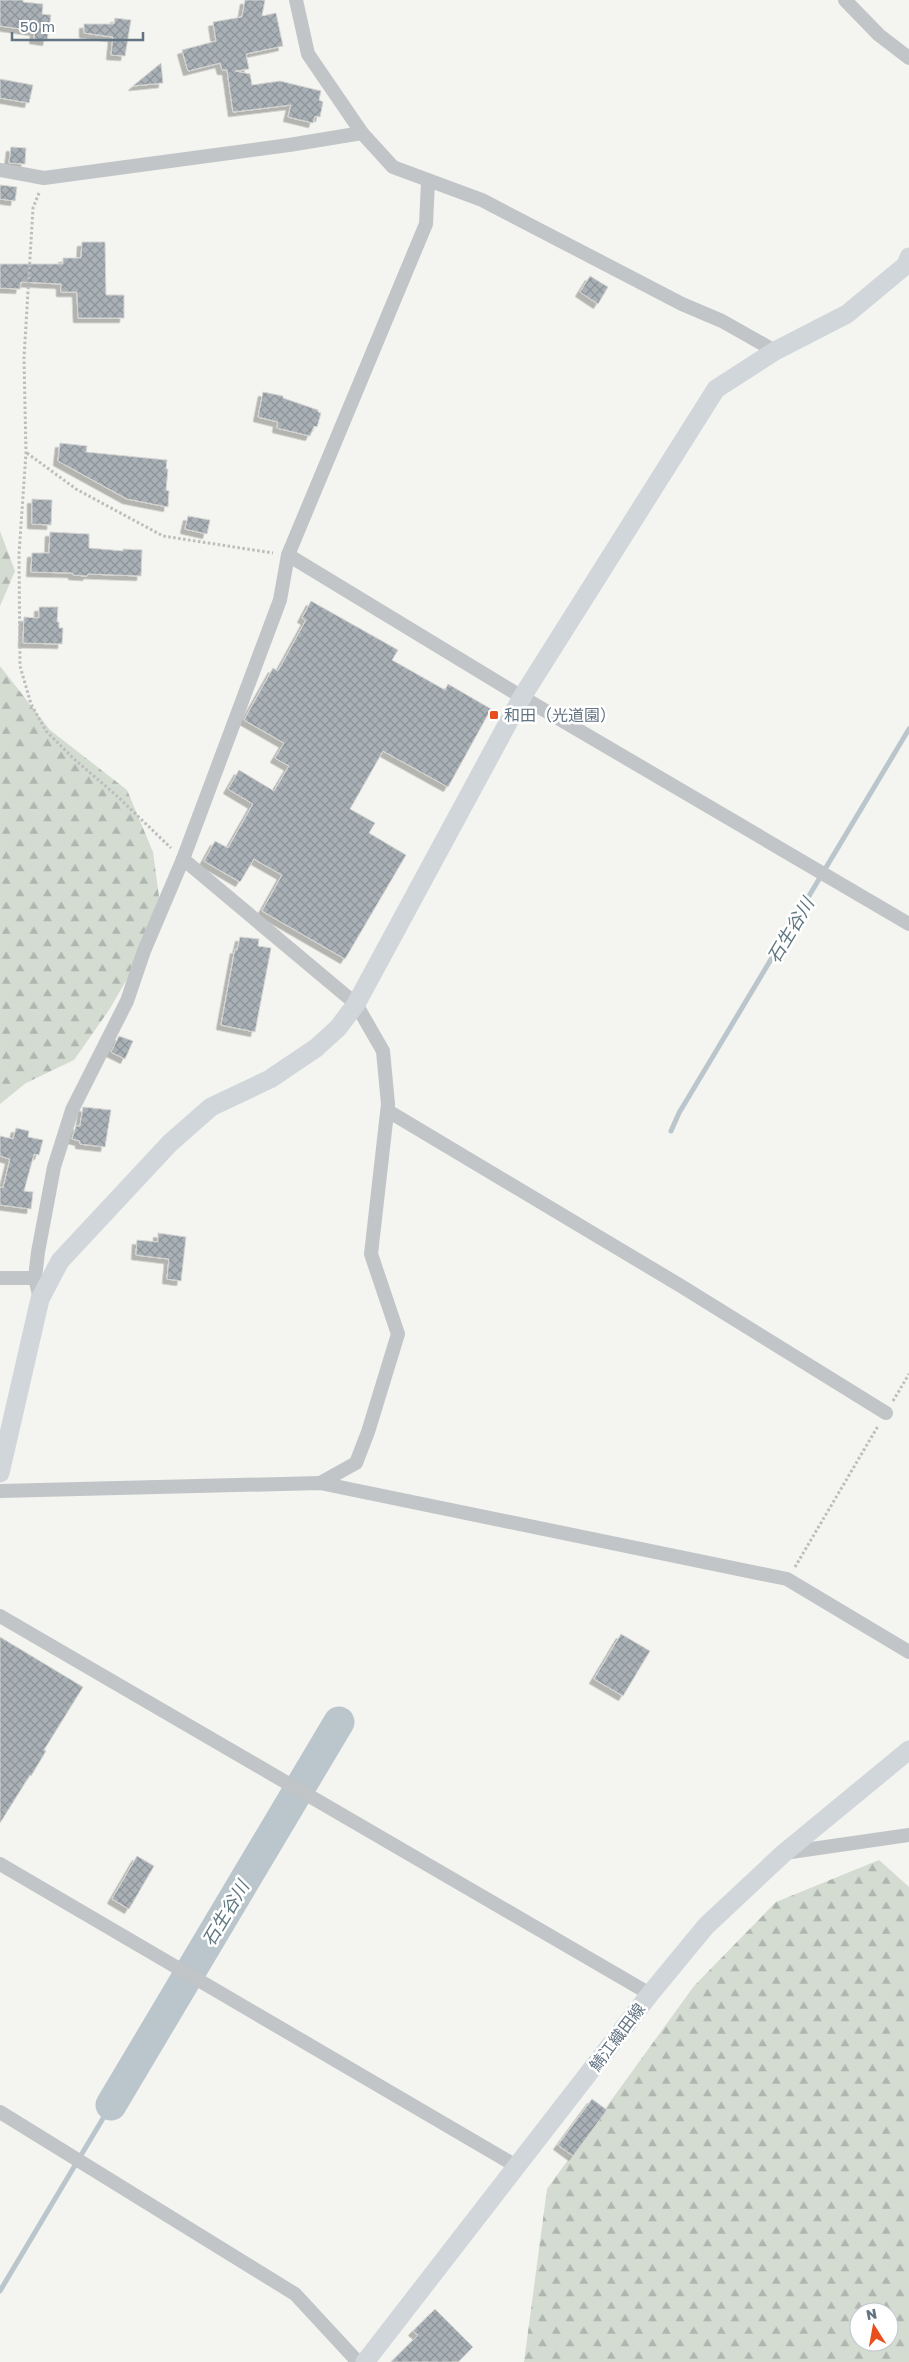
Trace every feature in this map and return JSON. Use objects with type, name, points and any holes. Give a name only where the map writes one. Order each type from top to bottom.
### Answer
[{"type":"street","points":[[296,0],[308,54],[362,133],[393,167],[428,182],[482,200],[682,304],[722,321],[775,350]]},
{"type":"street","points":[[845,0],[879,35],[909,58]]},
{"type":"street","points":[[0,170],[44,178],[289,145],[362,133]]},
{"type":"street","points":[[40,1300],[35,1278],[38,1252],[54,1167],[72,1110],[127,1001],[144,951],[183,860],[280,600],[288,555],[426,224],[428,182]]},
{"type":"street","points":[[0,1473],[40,1300],[60,1261],[170,1143],[211,1107],[270,1079],[316,1048],[338,1028],[356,1004],[522,697],[716,389],[775,350],[847,314],[908,263]]},
{"type":"street","points":[[288,555],[522,697],[909,924]]},
{"type":"street","points":[[183,860],[356,1004],[383,1051],[388,1110],[371,1254],[398,1334],[368,1432],[356,1463],[320,1483]]},
{"type":"street","points":[[388,1110],[681,1286],[886,1413]]},
{"type":"street","points":[[0,1278],[35,1278]]},
{"type":"street","points":[[0,1491],[320,1483],[787,1579],[909,1652]]},
{"type":"street","points":[[0,1616],[540,1928],[650,1994]]},
{"type":"street","name":"鯖江織田線","points":[[365,2362],[518,2167],[650,1994],[706,1926],[784,1853],[909,1750]]},
{"type":"street","points":[[784,1853],[909,1835]]},
{"type":"street","points":[[0,1864],[518,2167]]},
{"type":"street","points":[[0,2112],[295,2294],[358,2362]]},
{"type":"path","points":[[44,178],[33,208],[24,358],[26,453],[18,554],[20,666],[31,704],[46,731],[183,860]]},
{"type":"path","points":[[26,453],[76,489],[163,536],[288,555]]},
{"type":"path","points":[[787,1579],[909,1374]]},
{"type":"green space","points":[[0,531],[15,571],[0,606]]},
{"type":"green space","points":[[0,666],[50,730],[127,790],[153,852],[162,919],[109,1010],[74,1060],[26,1083],[0,1104]]},
{"type":"green space","points":[[879,1860],[909,1887],[909,2362],[524,2362],[547,2189],[694,1986],[776,1902]]},
{"type":"building","points":[[0,0],[23,0],[23,2],[43,4],[42,14],[51,15],[47,41],[34,39],[35,31],[0,26]]},
{"type":"building","points":[[245,0],[265,0],[262,16],[276,13],[283,46],[246,54],[249,69],[235,71],[250,74],[252,85],[280,81],[321,91],[319,100],[323,102],[320,117],[315,116],[313,123],[288,117],[291,105],[233,112],[227,70],[222,70],[220,63],[188,71],[182,50],[216,41],[213,22],[242,17]]},
{"type":"building","points":[[115,18],[131,20],[125,56],[111,55],[113,37],[84,33],[84,24],[114,24]]},
{"type":"building","points":[[161,63],[163,83],[133,86]]},
{"type":"building","points":[[0,79],[33,85],[29,103],[0,98]]},
{"type":"building","points":[[11,147],[26,148],[25,164],[9,163]]},
{"type":"building","points":[[0,185],[17,187],[15,201],[0,199]]},
{"type":"building","points":[[82,242],[105,242],[106,295],[124,295],[124,318],[78,318],[77,292],[61,292],[61,284],[21,282],[20,289],[0,288],[0,264],[63,264],[63,258],[81,258]]},
{"type":"building","points":[[590,276],[608,287],[598,304],[580,292]]},
{"type":"building","points":[[263,392],[283,396],[283,398],[318,410],[321,413],[317,427],[314,426],[310,436],[277,428],[278,422],[258,417]]},
{"type":"building","points":[[60,443],[87,446],[86,452],[167,460],[166,490],[169,491],[168,507],[127,499],[58,461]]},
{"type":"building","points":[[32,499],[52,500],[51,525],[32,524]]},
{"type":"building","points":[[188,516],[210,520],[207,534],[185,529]]},
{"type":"building","points":[[50,532],[89,534],[89,548],[123,551],[123,549],[142,550],[141,576],[88,574],[87,576],[73,575],[73,573],[31,572],[32,553],[49,553]]},
{"type":"building","points":[[311,601],[398,650],[392,660],[445,690],[448,684],[491,709],[448,787],[383,751],[350,809],[375,823],[369,833],[406,855],[345,959],[262,911],[282,875],[254,859],[240,882],[204,861],[215,841],[228,848],[253,804],[228,789],[239,770],[274,791],[289,766],[275,758],[284,743],[244,720],[273,668],[278,671],[306,620],[302,618]]},
{"type":"building","points":[[39,607],[58,607],[57,622],[59,622],[59,628],[63,628],[62,644],[23,643],[24,617],[39,618]]},
{"type":"building","points":[[240,937],[259,939],[258,946],[271,948],[255,1032],[221,1025],[235,949],[237,950]]},
{"type":"building","points":[[119,1036],[133,1041],[125,1059],[111,1052]]},
{"type":"building","points":[[83,1107],[111,1110],[105,1147],[80,1144],[80,1141],[72,1139],[76,1126],[80,1126]]},
{"type":"building","points":[[16,1128],[29,1131],[28,1137],[43,1140],[39,1155],[34,1154],[24,1191],[33,1192],[31,1209],[0,1205],[0,1187],[3,1188],[10,1159],[0,1156],[0,1136],[13,1139]]},
{"type":"building","points":[[158,1233],[186,1237],[181,1281],[167,1279],[169,1259],[136,1255],[137,1240],[158,1242]]},
{"type":"building","points":[[621,1634],[650,1651],[623,1696],[594,1679]]},
{"type":"building","points":[[0,1637],[83,1687],[44,1750],[46,1751],[31,1776],[0,1823]]},
{"type":"building","points":[[137,1856],[154,1866],[129,1909],[112,1899]]},
{"type":"building","points":[[592,2099],[607,2110],[573,2156],[558,2145]]},
{"type":"building","points":[[435,2309],[473,2347],[458,2362],[391,2362],[418,2335],[413,2331]]},
{"type":"waterway","name":"石生谷川","points":[[671,1131],[679,1113],[909,729]]},
{"type":"waterway","name":"石生谷川","points":[[111,2105],[339,1722]]},
{"type":"waterway","points":[[0,2291],[111,2105]]},
{"type":"place","name":"和田（光道園）","points":[[494,715]]}]
